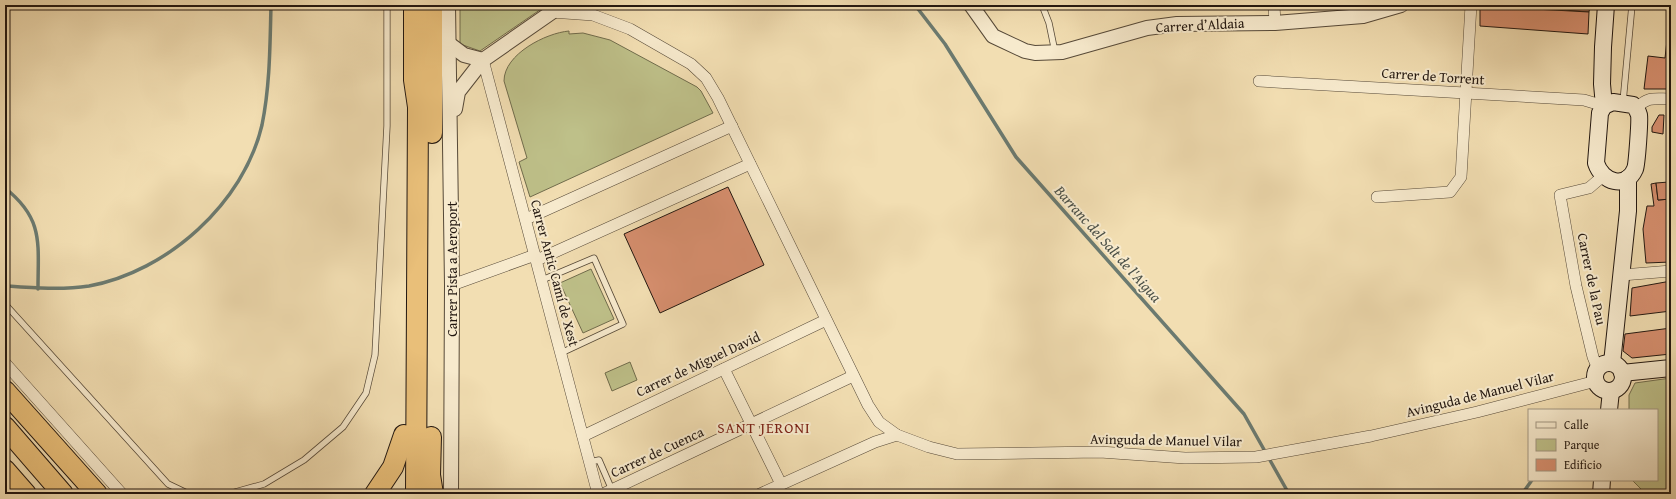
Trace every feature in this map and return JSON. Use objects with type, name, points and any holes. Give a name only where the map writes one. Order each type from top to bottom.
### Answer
[{"type":"highway","points":[[403,494],[411,108],[414,80],[414,5]]},
{"type":"highway","points":[[427,494],[432,484],[432,5]]},
{"type":"highway","points":[[414,80],[418,107],[416,494]]},
{"type":"highway","points":[[5,391],[99,494]]},
{"type":"highway","points":[[5,427],[63,494]]},
{"type":"highway","points":[[376,494],[393,467],[404,435]]},
{"type":"highway","points":[[5,470],[26,494]]},
{"type":"main road","points":[[1606,5],[1602,47],[1602,84],[1604,106],[1600,113],[1596,163],[1598,170],[1610,181],[1619,181],[1628,178]]},
{"type":"main road","points":[[1604,106],[1613,102],[1630,105],[1640,116],[1635,168],[1628,178],[1628,211],[1622,275],[1607,371]]},
{"type":"main road","points":[[1607,371],[1671,368]]},
{"type":"main road","points":[[1607,371],[1622,382],[1620,386],[1611,391],[1609,409]]},
{"type":"main road","points":[[1601,494],[1602,481]]},
{"type":"street","name":"Carrer Pista a Aeroport","points":[[448,5],[452,285],[451,494]]},
{"type":"street","name":"Carrer d’Aldaia","points":[[971,5],[993,36],[1025,51],[1035,53],[1055,53],[1147,28],[1169,25],[1275,23],[1363,16],[1401,5]]},
{"type":"street","points":[[1274,5],[1275,23]]},
{"type":"street","points":[[1377,197],[1450,192],[1461,176],[1471,5]]},
{"type":"street","points":[[451,135],[458,92],[484,60],[557,9]]},
{"type":"street","name":"Avinguda de Manuel Vilar","points":[[557,9],[593,15],[630,28],[691,64],[706,78],[732,126],[868,405],[879,422],[897,435],[929,447],[957,454],[1100,452],[1185,458],[1256,457],[1298,451],[1470,414],[1607,371]]},
{"type":"street","points":[[448,43],[464,55],[484,60]]},
{"type":"street","name":"Carrer Antic Camí de Xest","points":[[484,60],[598,494]]},
{"type":"street","name":"Carrer de Torrent","points":[[1259,81],[1584,100],[1604,106]]},
{"type":"street","points":[[1630,105],[1650,99],[1671,100]]},
{"type":"street","points":[[526,219],[732,126]]},
{"type":"street","points":[[452,285],[536,258],[750,164]]},
{"type":"street","name":"Carrer de la Pau","points":[[1603,176],[1588,188],[1560,195],[1576,286],[1593,357],[1607,371]]},
{"type":"street","points":[[1622,275],[1671,271]]},
{"type":"street","name":"Carrer de Miguel David","points":[[583,436],[826,320]]},
{"type":"street","points":[[5,363],[122,494]]},
{"type":"street","points":[[724,369],[781,484]]},
{"type":"street","name":"Carrer de Cuenca","points":[[608,492],[853,376]]},
{"type":"street","points":[[760,494],[875,442],[897,435]]},
{"type":"lane","points":[[228,494],[264,484],[304,460],[343,427],[366,393],[375,347],[387,126],[387,5]]},
{"type":"lane","points":[[1042,5],[1049,23],[1055,53]]},
{"type":"lane","points":[[1630,105],[1632,5]]},
{"type":"lane","points":[[542,280],[594,258],[624,324],[561,353]]},
{"type":"lane","points":[[5,304],[168,484],[189,494]]},
{"type":"lane","points":[[590,462],[599,460],[608,492]]},
{"type":"green space","points":[[460,5],[547,5],[480,51],[460,44]]},
{"type":"green space","points":[[569,31],[569,34],[583,33],[610,40],[697,87],[701,91],[713,113],[530,197],[519,162],[527,158],[504,81],[506,71],[511,62],[528,47],[549,36]]},
{"type":"green space","points":[[591,269],[614,319],[583,333],[560,283]]},
{"type":"green space","points":[[630,362],[637,380],[612,391],[605,373]]},
{"type":"green space","points":[[1671,378],[1671,492],[1663,494],[1646,494],[1633,481],[1658,481],[1658,409],[1629,409],[1629,395],[1635,383]]},
{"type":"building","points":[[1538,5],[1590,5],[1589,12],[1538,8]]},
{"type":"building","points":[[1671,5],[1671,89],[1644,89],[1648,56],[1665,58]]},
{"type":"building","points":[[1480,6],[1589,12],[1588,34],[1480,26]]},
{"type":"building","points":[[1659,115],[1664,115],[1663,134],[1652,132],[1652,127]]},
{"type":"building","points":[[1669,182],[1671,182],[1671,199]]},
{"type":"building","points":[[1669,182],[1671,199],[1658,200],[1656,183]]},
{"type":"building","points":[[1656,183],[1658,200],[1671,199],[1671,262],[1646,263],[1643,229],[1647,206],[1654,206],[1651,184]]},
{"type":"building","points":[[728,187],[764,265],[660,313],[624,234]]},
{"type":"building","points":[[1671,281],[1671,311],[1630,316],[1632,288]]},
{"type":"building","points":[[1671,328],[1671,354],[1632,358],[1623,351],[1625,334]]},
{"type":"waterway","points":[[5,279],[8,286],[38,288],[89,286],[118,278],[146,266],[173,249],[198,230],[220,207],[238,181],[253,154],[265,110],[270,50],[271,5]]},
{"type":"waterway","name":"Barranc del Salt de l'Aigua","points":[[915,5],[945,44],[1016,157],[1244,414],[1289,494]]},
{"type":"waterway","points":[[5,188],[18,199],[27,210],[33,221],[38,245],[38,289]]},
{"type":"waterway","points":[[1522,494],[1531,481]]},
{"type":"district","name":"SANT JERONI","points":[[764,428]]}]
